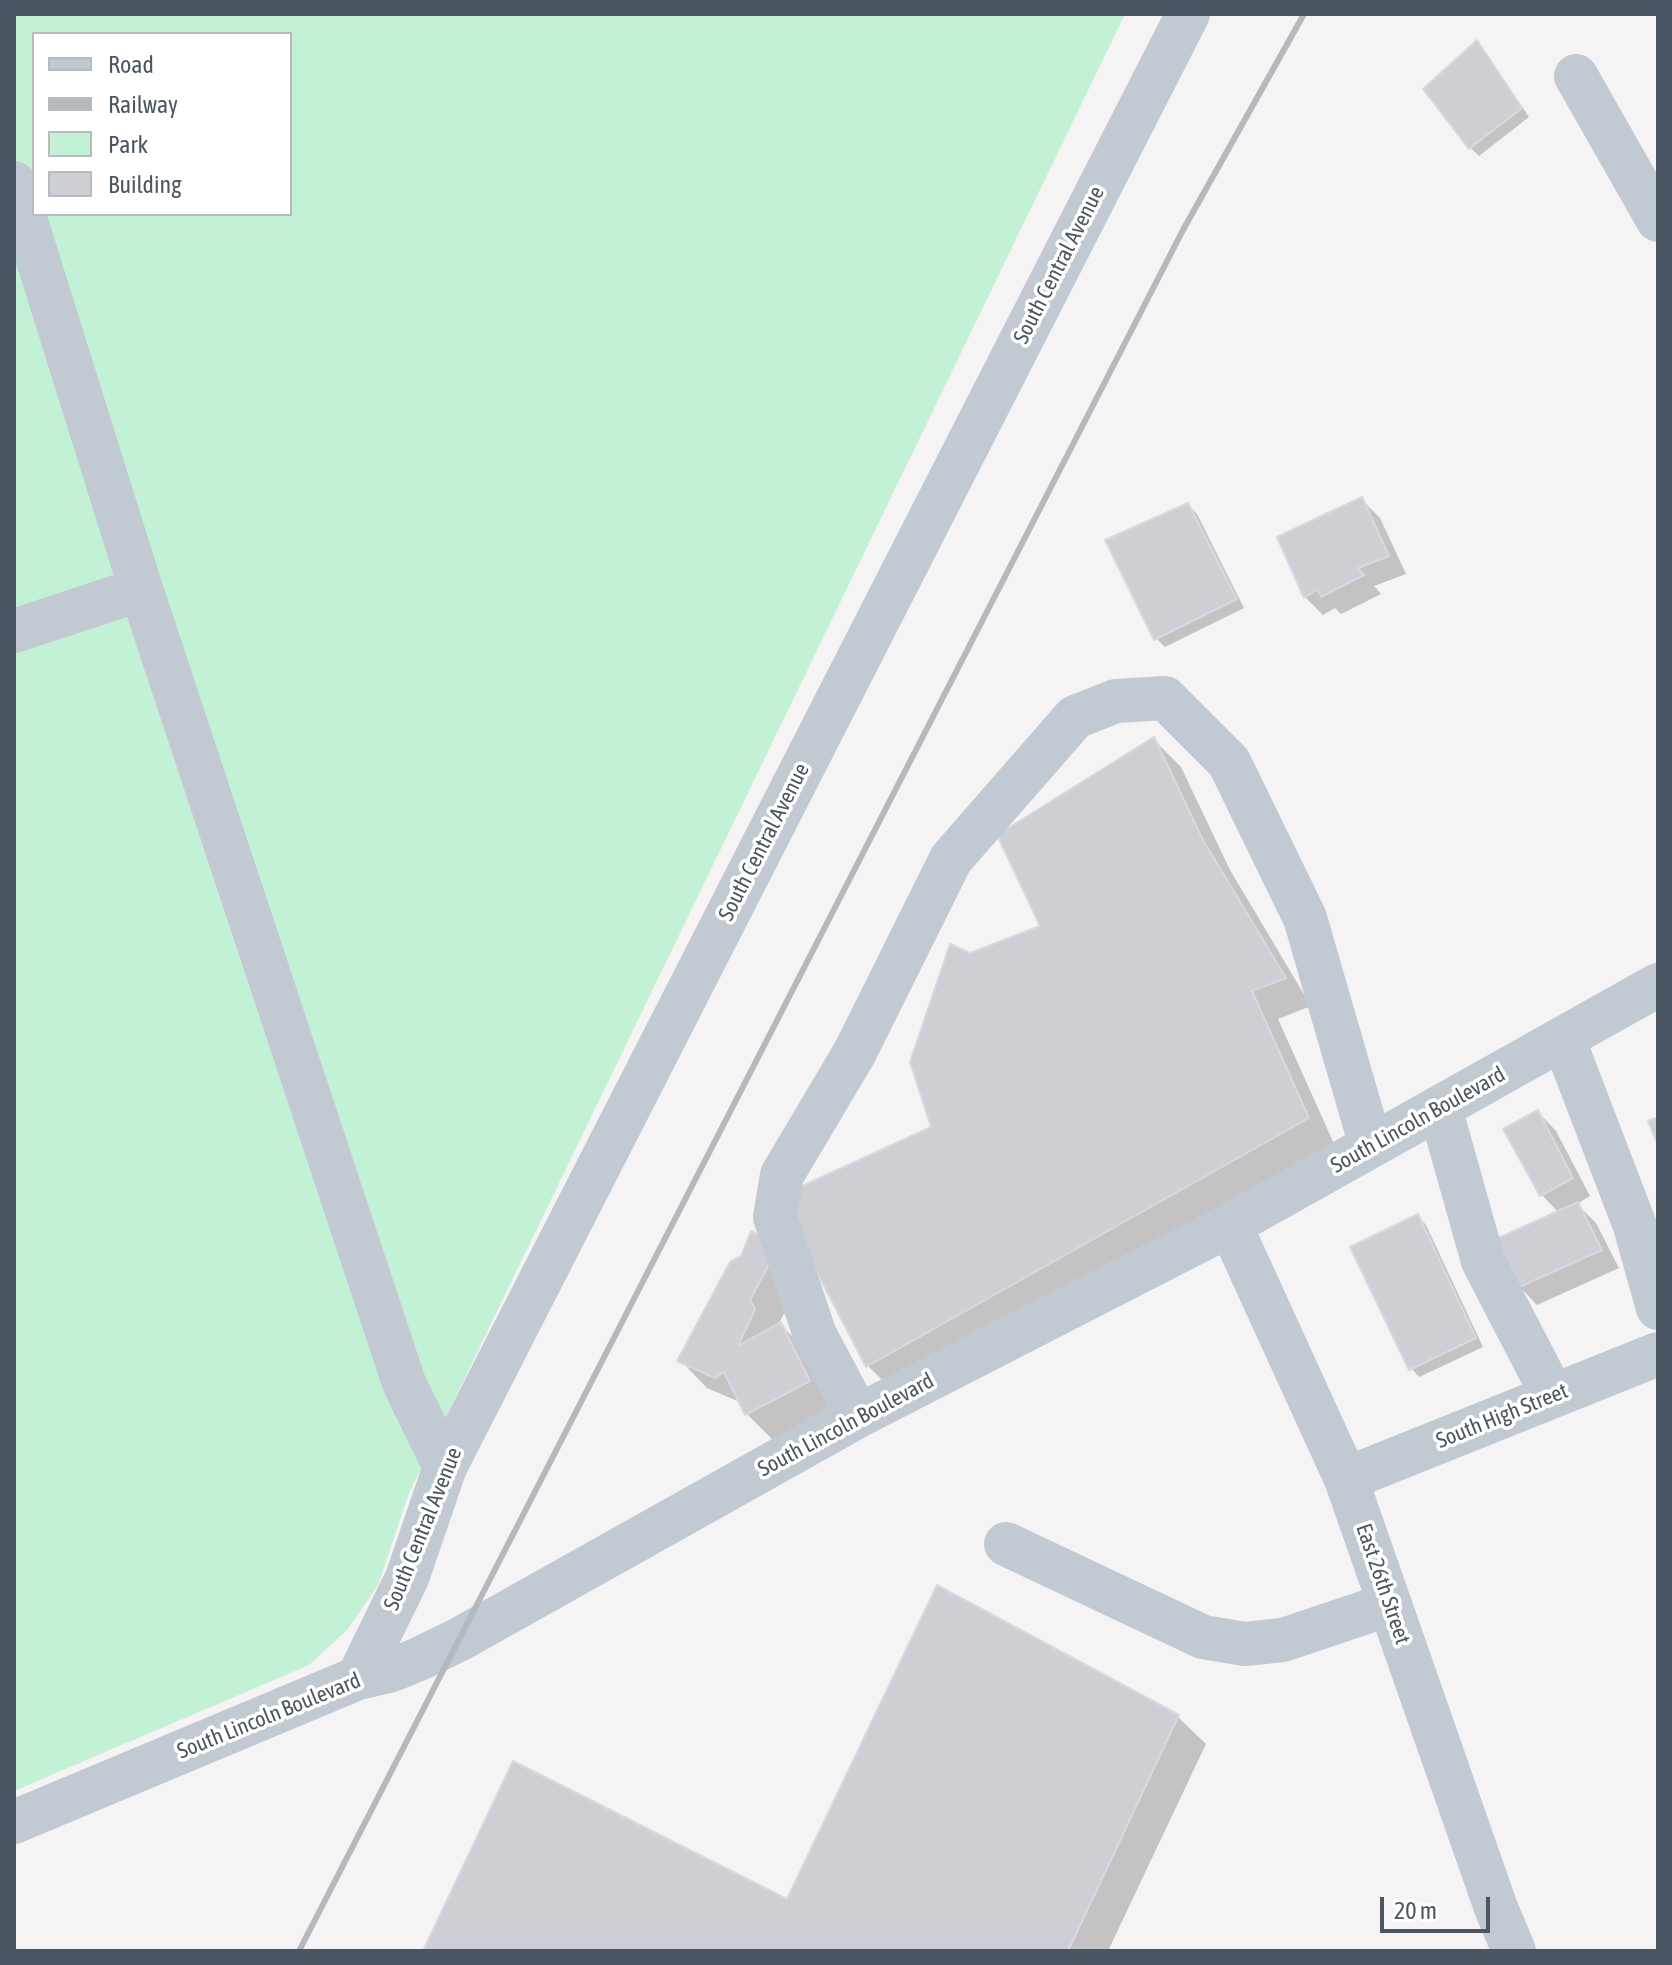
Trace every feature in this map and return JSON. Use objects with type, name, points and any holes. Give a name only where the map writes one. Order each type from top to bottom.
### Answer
[{"type":"street","name":"South Central Avenue","points":[[358,1678],[407,1578],[445,1467],[1188,14]]},
{"type":"street","points":[[1576,76],[1658,220]]},
{"type":"street","points":[[14,183],[141,589],[404,1383],[445,1467]]},
{"type":"street","points":[[14,631],[141,589]]},
{"type":"street","points":[[858,1416],[815,1335],[775,1217],[782,1175],[855,1052],[951,859],[1075,717],[1116,701],[1165,698],[1229,762],[1305,918],[1371,1146]]},
{"type":"street","name":"South Lincoln Boulevard","points":[[14,1822],[358,1678],[392,1670],[460,1639],[858,1416],[1230,1225],[1658,985]]},
{"type":"street","points":[[1563,1038],[1635,1226],[1658,1308]]},
{"type":"street","points":[[1440,1108],[1483,1261],[1553,1396]]},
{"type":"street","name":"East 26th Street","points":[[1230,1225],[1346,1479],[1496,1908],[1514,1951]]},
{"type":"street","name":"South High Street","points":[[1346,1479],[1658,1354]]},
{"type":"street","points":[[1006,1544],[1203,1637],[1245,1644],[1283,1640],[1390,1604]]},
{"type":"street","points":[[1475,1951],[1496,1908]]},
{"type":"green space","points":[[14,14],[1125,14],[409,1493],[378,1585],[348,1629],[309,1665],[14,1791]]},
{"type":"building","points":[[1477,40],[1522,108],[1469,149],[1423,89]]},
{"type":"building","points":[[1362,497],[1389,556],[1358,568],[1364,575],[1321,597],[1318,589],[1304,598],[1277,537]]},
{"type":"building","points":[[1188,503],[1237,599],[1154,640],[1105,540]]},
{"type":"building","points":[[1154,737],[1203,840],[1286,978],[1252,991],[1309,1118],[866,1367],[778,1197],[931,1127],[910,1062],[950,944],[970,953],[1040,926],[997,835]]},
{"type":"building","points":[[1538,1110],[1573,1178],[1540,1196],[1503,1129]]},
{"type":"building","points":[[1658,1117],[1658,1140],[1656,1141],[1648,1121]]},
{"type":"building","points":[[1578,1202],[1602,1250],[1517,1288],[1494,1240]]},
{"type":"building","points":[[1418,1214],[1476,1338],[1409,1370],[1350,1247]]},
{"type":"building","points":[[751,1231],[779,1246],[750,1300],[755,1309],[738,1346],[781,1322],[810,1381],[745,1415],[724,1372],[715,1378],[677,1361],[730,1262],[741,1256]]},
{"type":"building","points":[[937,1585],[1179,1715],[1068,1951],[423,1951],[513,1761],[787,1899]]},
{"type":"railway","points":[[299,1951],[1183,230],[1304,14]]}]
